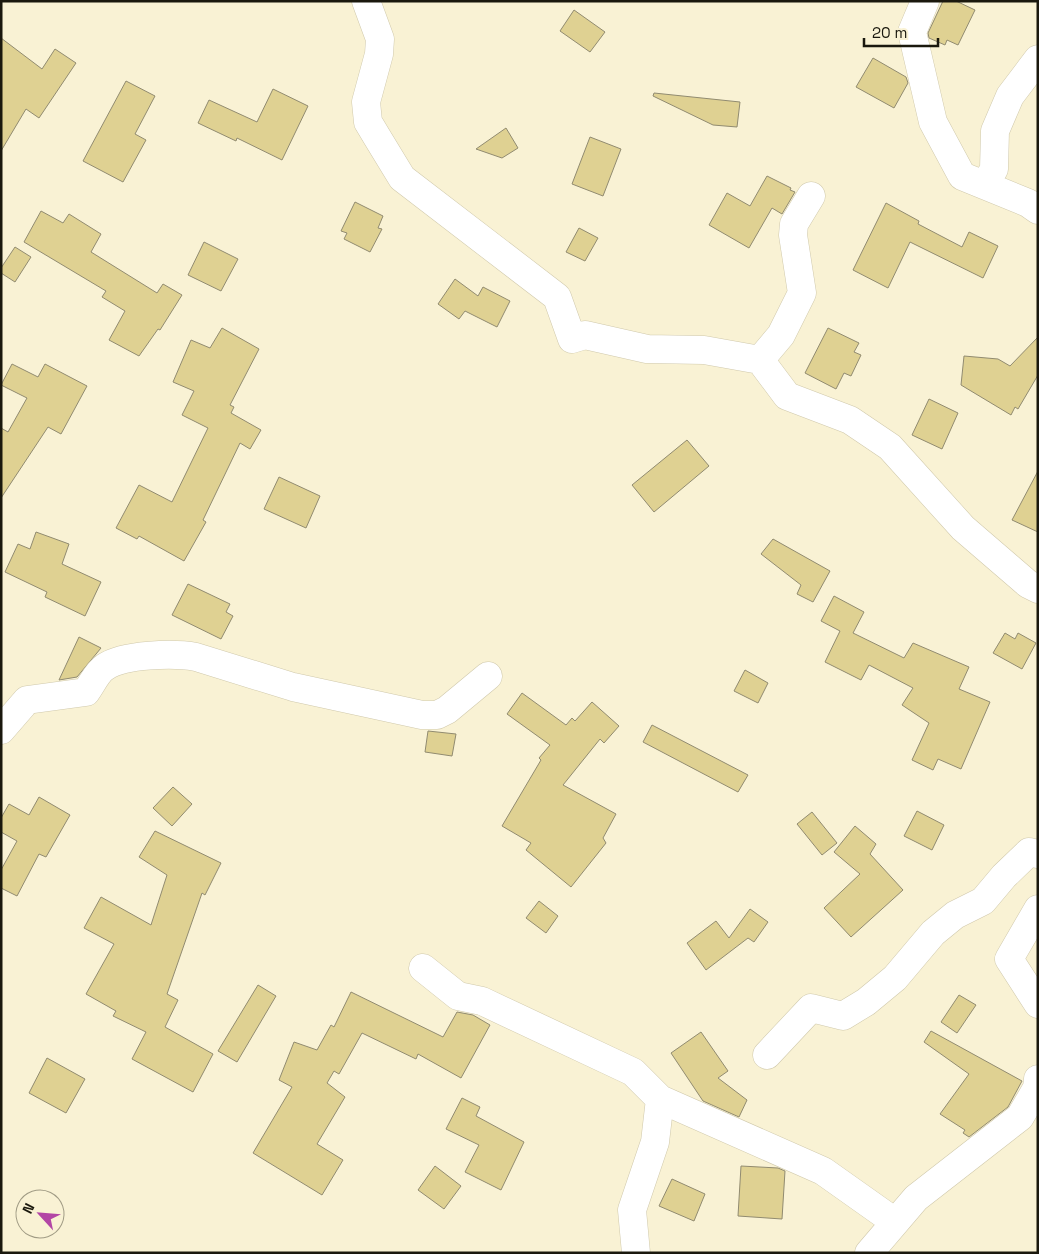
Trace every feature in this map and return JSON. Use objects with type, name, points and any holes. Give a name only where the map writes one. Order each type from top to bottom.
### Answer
[{"type":"street","points":[[366,1],[380,39],[379,54],[366,102],[368,122],[377,138],[402,178],[557,297],[572,339],[585,335],[647,349],[704,350],[760,360],[787,396],[850,420],[890,447],[963,528],[1028,584],[1038,589]]},
{"type":"street","points":[[925,1],[912,32],[933,122],[962,176],[1028,203],[1038,210]]},
{"type":"street","points":[[985,185],[994,169],[994,131],[1010,96],[1038,59]]},
{"type":"street","points":[[760,360],[781,335],[802,293],[793,235],[794,224],[811,196]]},
{"type":"street","points":[[1,730],[27,700],[86,692],[103,668],[116,661],[131,659],[180,654],[196,657],[293,687],[422,715],[438,715],[447,710],[488,676]]},
{"type":"street","points":[[768,1055],[811,1008],[843,1016],[866,1002],[895,978],[933,933],[955,915],[983,901],[1004,876],[1029,852],[1038,854]]},
{"type":"street","points":[[1038,909],[1009,959],[1038,1004]]},
{"type":"street","points":[[423,968],[458,996],[482,1000],[634,1072],[660,1099],[823,1171],[895,1222]]},
{"type":"street","points":[[869,1253],[916,1198],[1020,1117],[1037,1088],[1038,1079]]},
{"type":"street","points":[[636,1253],[632,1210],[655,1142],[660,1099]]},
{"type":"building","points":[[943,1],[956,1],[975,10],[958,45],[947,40],[945,45],[929,38],[928,33]]},
{"type":"building","points":[[574,10],[605,32],[590,52],[560,31]]},
{"type":"building","points":[[1,38],[42,69],[55,49],[76,63],[39,118],[26,109],[1,151]]},
{"type":"building","points":[[873,58],[906,77],[908,83],[894,108],[856,87]]},
{"type":"building","points":[[126,81],[155,96],[135,134],[146,140],[123,182],[83,161]]},
{"type":"building","points":[[273,89],[308,106],[282,160],[237,138],[236,141],[198,123],[209,100],[257,122]]},
{"type":"building","points":[[654,93],[740,102],[737,127],[713,125],[653,96]]},
{"type":"building","points":[[506,128],[518,148],[502,158],[476,149]]},
{"type":"building","points":[[590,137],[621,149],[603,196],[572,184]]},
{"type":"building","points":[[767,176],[795,192],[782,214],[772,208],[749,248],[709,225],[727,193],[750,206]]},
{"type":"building","points":[[355,202],[383,216],[378,228],[382,229],[370,252],[344,239],[347,233],[341,231]]},
{"type":"building","points":[[886,203],[919,221],[918,224],[962,247],[969,232],[998,246],[983,278],[910,242],[888,288],[853,270]]},
{"type":"building","points":[[41,211],[63,223],[69,214],[101,234],[91,252],[157,293],[163,284],[182,295],[160,330],[158,329],[139,356],[109,340],[125,311],[102,297],[106,291],[24,242]]},
{"type":"building","points":[[579,228],[598,238],[585,261],[566,252]]},
{"type":"building","points":[[204,242],[238,259],[221,291],[188,275]]},
{"type":"building","points":[[15,247],[31,257],[15,282],[1,273],[1,268]]},
{"type":"building","points":[[455,279],[478,296],[483,287],[510,301],[497,327],[465,311],[459,319],[438,304]]},
{"type":"building","points":[[222,328],[259,349],[230,405],[234,407],[231,413],[261,430],[250,449],[240,443],[203,520],[206,522],[184,561],[139,536],[137,539],[116,528],[139,485],[172,502],[208,428],[182,415],[194,391],[173,382],[191,340],[210,348]]},
{"type":"building","points":[[828,328],[859,343],[854,352],[861,355],[851,376],[844,373],[836,389],[805,373]]},
{"type":"building","points":[[1038,337],[1038,375],[1018,409],[1015,407],[1011,415],[961,385],[964,356],[998,359],[1010,366]]},
{"type":"building","points":[[12,364],[38,377],[45,364],[87,386],[61,434],[48,427],[1,498],[1,428],[8,432],[27,398],[1,385]]},
{"type":"building","points":[[929,399],[958,413],[942,449],[912,435]]},
{"type":"building","points":[[687,440],[709,466],[654,512],[632,485]]},
{"type":"building","points":[[1038,471],[1038,532],[1012,520]]},
{"type":"building","points":[[279,477],[320,496],[306,528],[264,509]]},
{"type":"building","points":[[36,532],[69,544],[62,564],[101,582],[85,616],[45,597],[47,592],[5,572],[18,544],[30,549]]},
{"type":"building","points":[[773,539],[830,571],[813,602],[797,594],[801,585],[761,554]]},
{"type":"building","points":[[188,584],[230,604],[226,612],[233,616],[221,639],[172,615]]},
{"type":"building","points":[[834,596],[864,612],[853,633],[904,658],[913,643],[969,667],[959,689],[990,702],[961,769],[938,759],[933,770],[912,760],[929,723],[902,705],[913,688],[869,665],[861,680],[825,662],[840,631],[821,621]]},
{"type":"building","points":[[1005,633],[1015,639],[1018,633],[1036,643],[1022,669],[993,653]]},
{"type":"building","points":[[79,637],[101,648],[77,677],[59,680]]},
{"type":"building","points":[[745,670],[768,683],[758,703],[734,691]]},
{"type":"building","points":[[522,693],[566,725],[572,718],[575,721],[592,702],[619,726],[604,743],[600,739],[563,785],[616,814],[603,838],[606,843],[571,887],[526,850],[531,843],[502,826],[541,760],[539,758],[550,745],[507,714]]},
{"type":"building","points":[[652,725],[748,775],[738,792],[643,742]]},
{"type":"building","points":[[428,731],[456,734],[452,756],[425,752]]},
{"type":"building","points":[[173,787],[192,804],[172,826],[153,808]]},
{"type":"building","points":[[39,797],[70,815],[46,857],[39,854],[17,896],[1,888],[1,870],[17,841],[1,832],[1,818],[9,804],[29,815]]},
{"type":"building","points":[[917,811],[944,825],[932,850],[904,836]]},
{"type":"building","points":[[812,812],[837,843],[822,855],[797,824]]},
{"type":"building","points":[[855,826],[876,844],[870,854],[903,890],[851,937],[824,908],[860,874],[834,852]]},
{"type":"building","points":[[155,831],[221,863],[205,895],[202,893],[167,994],[178,1000],[165,1027],[213,1054],[193,1092],[132,1059],[146,1032],[113,1016],[116,1011],[86,994],[114,944],[84,928],[101,897],[151,925],[167,875],[139,857]]},
{"type":"building","points":[[539,901],[558,916],[546,933],[526,918]]},
{"type":"building","points":[[750,909],[768,922],[754,942],[748,938],[706,970],[687,943],[716,921],[729,938]]},
{"type":"building","points":[[258,985],[276,996],[237,1062],[218,1051]]},
{"type":"building","points":[[351,992],[443,1037],[457,1012],[473,1015],[490,1025],[461,1078],[418,1054],[416,1059],[362,1033],[339,1074],[334,1071],[327,1083],[345,1097],[317,1144],[343,1160],[322,1195],[253,1153],[292,1087],[279,1080],[294,1042],[317,1050],[331,1025],[334,1027]]},
{"type":"building","points":[[959,995],[976,1005],[957,1033],[941,1022]]},
{"type":"building","points":[[931,1031],[1022,1081],[1008,1107],[969,1137],[963,1133],[965,1130],[940,1114],[969,1074],[924,1042]]},
{"type":"building","points":[[701,1032],[728,1071],[718,1078],[747,1100],[739,1117],[703,1101],[671,1053]]},
{"type":"building","points":[[47,1058],[85,1079],[66,1113],[29,1093]]},
{"type":"building","points":[[462,1098],[480,1107],[476,1116],[524,1142],[501,1190],[465,1172],[479,1145],[446,1129]]},
{"type":"building","points":[[435,1166],[461,1186],[444,1209],[418,1190]]},
{"type":"building","points":[[741,1166],[778,1168],[785,1171],[782,1219],[738,1216]]},
{"type":"building","points":[[672,1179],[705,1194],[694,1221],[659,1206]]}]
